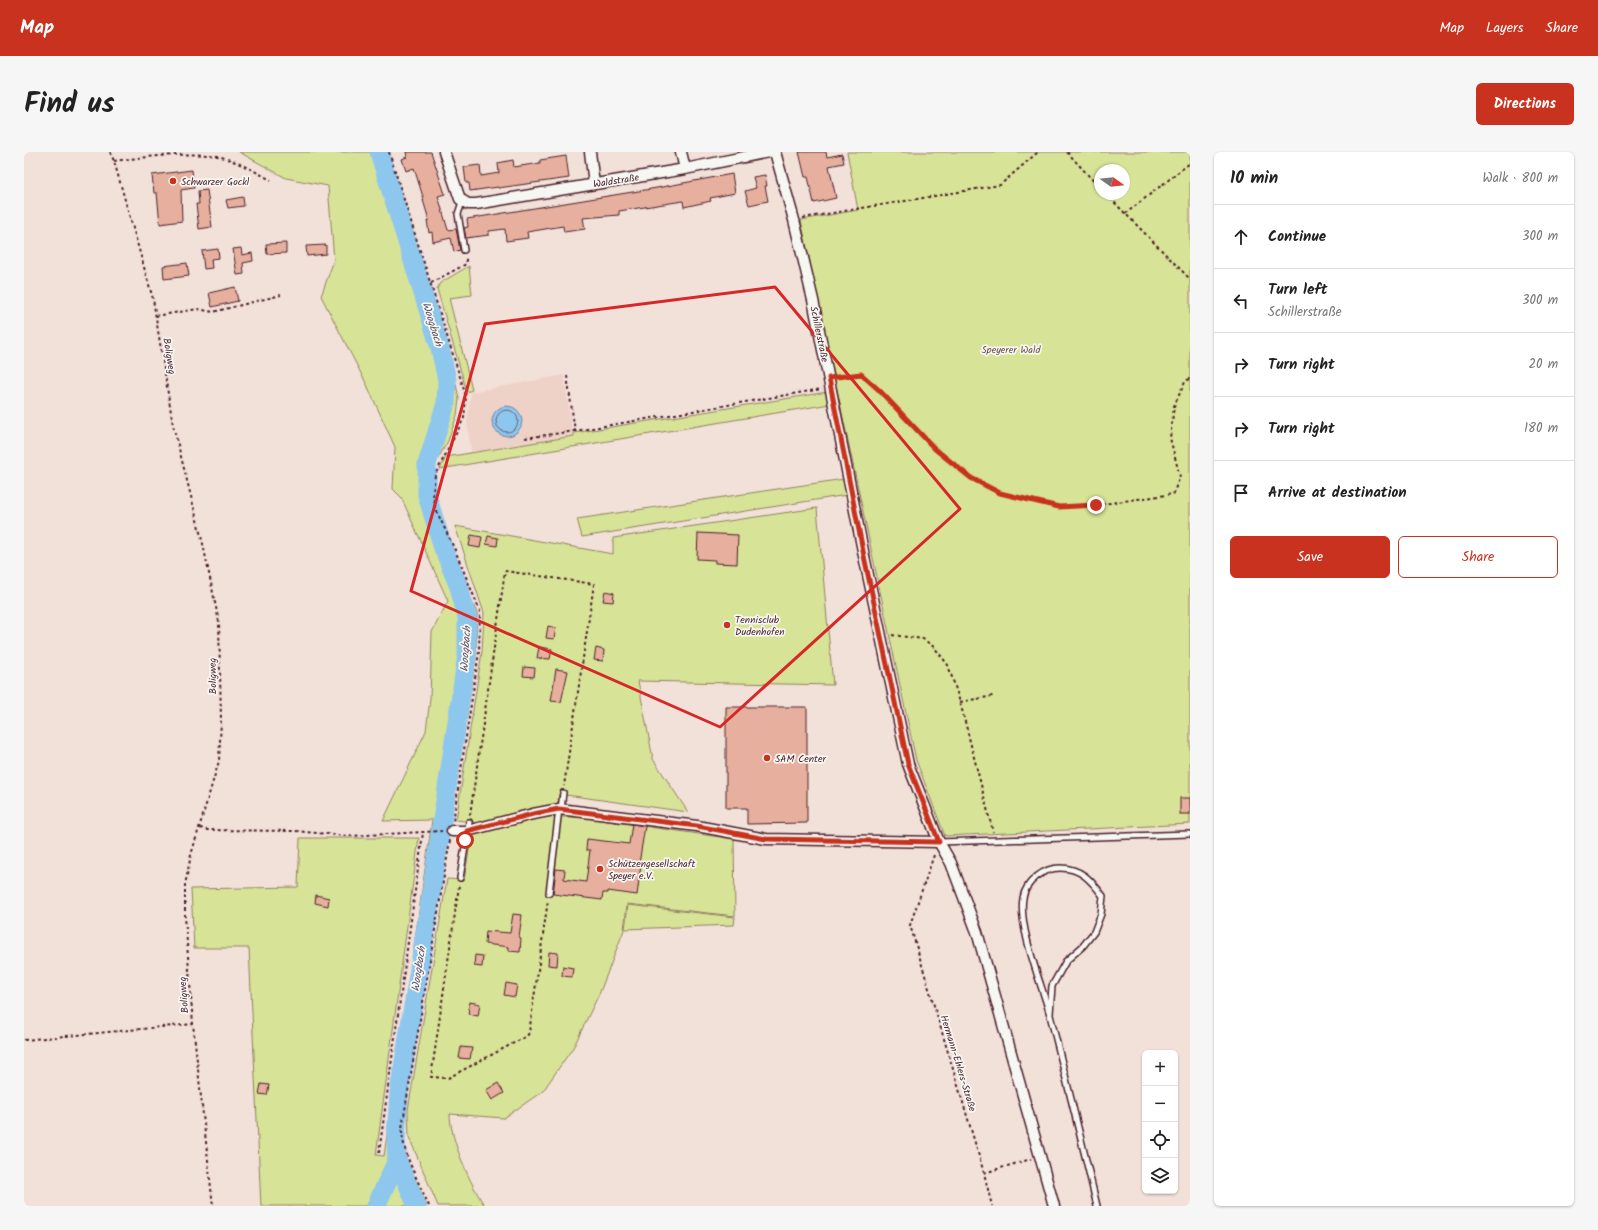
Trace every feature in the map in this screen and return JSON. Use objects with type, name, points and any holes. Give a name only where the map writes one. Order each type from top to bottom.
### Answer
[{"type":"street","points":[[444,152],[455,187],[462,202]]},
{"type":"street","points":[[590,152],[594,184]]},
{"type":"street","points":[[681,152],[684,169]]},
{"type":"street","name":"Waldstraße","points":[[462,202],[476,204],[684,169],[769,152]]},
{"type":"street","name":"Schillerstraße","points":[[775,152],[794,220],[830,383],[864,556],[882,635],[908,764],[939,842],[951,863],[977,932],[1054,1206]]},
{"type":"street","points":[[450,831],[560,809],[697,826],[766,839],[939,842]]},
{"type":"lane","points":[[462,202],[458,214],[464,250]]},
{"type":"lane","points":[[549,893],[563,793]]},
{"type":"lane","points":[[460,878],[468,827]]},
{"type":"lane","points":[[939,842],[1190,834]]},
{"type":"lane","points":[[1050,1014],[1052,986],[1066,961],[1083,946],[1094,932],[1101,914],[1103,896],[1088,877],[1071,868],[1051,868],[1040,873],[1023,897],[1023,916],[1030,951],[1050,1014],[1097,1206]]},
{"type":"path","name":"Boligweg","points":[[110,152],[114,161],[153,299],[173,425],[203,544],[218,622],[221,721],[218,761],[191,855],[185,884],[185,916],[193,1024],[213,1206]]},
{"type":"path","points":[[389,152],[466,396],[464,418],[435,475],[433,492],[435,508],[455,550],[480,611],[479,652],[402,1128],[402,1137],[429,1206]]},
{"type":"path","points":[[794,220],[1000,185],[1038,152]]},
{"type":"path","points":[[1067,152],[1094,181]]},
{"type":"path","points":[[114,161],[178,153],[217,155],[245,166],[271,180]]},
{"type":"path","points":[[1125,214],[1190,162]]},
{"type":"path","points":[[1112,200],[1190,279]]},
{"type":"path","points":[[431,283],[466,264],[466,252],[464,250]]},
{"type":"path","points":[[156,316],[198,309],[213,312],[281,294]]},
{"type":"path","points":[[525,438],[575,431],[830,383],[861,374],[879,390],[935,449],[971,478],[1000,493],[1059,507],[1096,505],[1173,494],[1180,477],[1170,438],[1174,406],[1185,382],[1190,378]]},
{"type":"path","points":[[567,376],[575,431]]},
{"type":"path","points":[[468,827],[505,571],[594,584],[563,793]]},
{"type":"path","points":[[882,635],[923,639],[934,647],[948,665],[960,702],[996,841]]},
{"type":"path","points":[[960,702],[993,696]]},
{"type":"path","points":[[200,828],[207,830],[295,831],[349,836],[450,831]]},
{"type":"path","points":[[379,1153],[424,833]]},
{"type":"path","name":"Hermann-Ehlers-Straße","points":[[939,842],[910,925],[984,1173],[992,1206]]},
{"type":"path","points":[[460,878],[431,1077],[448,1078],[527,1036],[529,1033],[549,893]]},
{"type":"path","points":[[24,1040],[193,1024]]},
{"type":"path","points":[[984,1173],[1041,1156]]},
{"type":"highlighted area","points":[[775,287],[960,509],[720,727],[411,591],[485,324]]},
{"type":"shaded area","points":[[564,375],[573,436],[471,452],[467,422],[471,392]]},
{"type":"green space","points":[[239,152],[386,152],[451,359],[459,399],[457,415],[448,441],[432,469],[429,495],[436,520],[477,613],[476,656],[448,836],[398,1133],[406,1158],[427,1206],[261,1206],[249,948],[194,948],[191,889],[298,887],[300,838],[419,838],[376,1155],[384,1156],[432,820],[383,821],[426,731],[430,699],[432,632],[448,601],[401,497],[393,489],[395,447],[367,385],[321,296],[334,260],[328,186],[286,178]]},
{"type":"green space","name":"Speyerer Wald","points":[[847,152],[1190,152],[1190,824],[945,836],[916,760],[801,220],[858,210]]},
{"type":"green space","points":[[469,266],[472,295],[449,298],[472,390],[467,392],[437,289],[440,283]]},
{"type":"green space","points":[[827,392],[830,404],[440,469],[446,457],[574,436],[574,433]]},
{"type":"green space","points":[[844,479],[847,495],[582,537],[577,519]]},
{"type":"green space","points":[[817,508],[833,685],[638,681],[653,759],[688,812],[559,794],[547,894],[550,894],[561,817],[579,817],[734,839],[735,916],[627,904],[624,930],[600,992],[574,1046],[543,1091],[504,1118],[450,1114],[457,1149],[468,1175],[485,1206],[438,1206],[409,1137],[408,1110],[447,879],[464,880],[474,822],[456,820],[482,652],[484,613],[455,526],[613,554],[613,538]]},
{"type":"green space","points":[[628,905],[735,917],[734,925],[625,929]]},
{"type":"water","points":[[507,406],[518,410],[522,421],[518,432],[507,436],[496,432],[492,421],[496,410]]},
{"type":"building","points":[[406,152],[431,152],[445,194],[438,196],[448,230],[456,229],[460,250],[454,252],[451,238],[433,242],[432,232],[429,233],[427,220],[429,220],[424,200],[414,168],[406,171],[402,159],[407,157]]},
{"type":"building","points":[[799,152],[826,152],[827,157],[842,154],[844,163],[829,166],[836,198],[814,203],[808,177],[805,177]]},
{"type":"building","points":[[566,156],[569,178],[470,191],[469,183],[466,183],[464,167],[480,165],[481,176],[499,173],[498,163],[513,160],[514,167],[540,163],[540,160]]},
{"type":"building","points":[[192,170],[194,188],[181,190],[182,221],[160,224],[157,193],[154,193],[152,175]]},
{"type":"building","points":[[732,174],[735,193],[710,198],[711,201],[684,207],[683,201],[619,211],[619,215],[583,218],[585,229],[564,232],[563,226],[527,232],[528,238],[506,241],[505,229],[489,231],[489,235],[466,238],[464,228],[468,227],[467,219],[651,189]]},
{"type":"building","points":[[765,175],[767,186],[765,186],[768,201],[749,205],[745,191],[756,188],[753,177]]},
{"type":"building","points":[[207,190],[212,227],[199,229],[196,204],[199,204],[198,191]]},
{"type":"building","points":[[243,197],[244,206],[228,208],[226,200]]},
{"type":"building","points":[[286,243],[286,253],[267,254],[266,244]]},
{"type":"building","points":[[326,245],[326,254],[307,256],[306,246]]},
{"type":"building","points":[[241,248],[242,255],[252,253],[253,261],[243,263],[244,274],[237,275],[233,249]]},
{"type":"building","points":[[218,249],[219,258],[211,259],[212,268],[204,269],[202,251]]},
{"type":"building","points":[[187,263],[189,276],[164,279],[163,266]]},
{"type":"building","points":[[235,287],[238,301],[212,307],[209,293]]},
{"type":"building","points":[[698,533],[738,535],[737,564],[715,563],[715,560],[697,559]]},
{"type":"building","points":[[471,535],[482,537],[480,548],[469,546]]},
{"type":"building","points":[[488,536],[498,538],[497,546],[486,544]]},
{"type":"building","points":[[605,591],[614,593],[613,602],[603,601]]},
{"type":"building","points":[[548,626],[556,628],[554,639],[546,638]]},
{"type":"building","points":[[539,647],[552,649],[550,659],[537,658]]},
{"type":"building","points":[[596,648],[604,650],[603,661],[594,660]]},
{"type":"building","points":[[524,667],[535,668],[534,677],[523,676]]},
{"type":"building","points":[[556,669],[568,671],[561,702],[551,701]]},
{"type":"building","name":"SAM Center","points":[[726,707],[807,707],[807,823],[747,824],[747,808],[726,808]]},
{"type":"building","points":[[1180,798],[1190,798],[1190,814],[1180,814]]},
{"type":"building","points":[[632,824],[645,826],[639,864],[641,865],[637,895],[608,891],[608,893],[603,893],[602,900],[553,894],[556,869],[565,870],[564,879],[586,882],[590,850],[586,850],[587,839],[629,844]]},
{"type":"building","points":[[316,895],[329,898],[328,906],[315,903]]},
{"type":"building","points":[[513,914],[522,915],[519,937],[521,938],[520,952],[509,951],[509,947],[485,944],[486,931],[510,933]]},
{"type":"building","points":[[549,952],[558,953],[557,966],[548,965]]},
{"type":"building","points":[[475,955],[483,956],[482,967],[474,966]]},
{"type":"building","points":[[563,966],[573,968],[572,977],[562,976]]},
{"type":"building","points":[[506,983],[517,985],[515,997],[504,995]]},
{"type":"building","points":[[470,1002],[480,1004],[478,1016],[468,1014]]},
{"type":"building","points":[[461,1047],[472,1048],[470,1059],[459,1058]]},
{"type":"building","points":[[498,1083],[504,1093],[492,1100],[486,1090]]},
{"type":"building","points":[[261,1084],[269,1085],[267,1095],[259,1094]]},
{"type":"waterway","name":"Woogbach","points":[[376,1206],[397,1160],[396,1138],[399,1092],[427,921],[467,655],[467,617],[459,587],[443,548],[427,495],[427,464],[446,403],[447,380],[440,348],[379,152]]},
{"type":"waterway","name":"Woogbach","points":[[397,1160],[417,1206]]},
{"type":"place","name":"Schwarzer Gockl","points":[[173,181]]},
{"type":"place","name":"Tennisclub Dudenhofen","points":[[727,625]]},
{"type":"place","name":"SAM Center","points":[[767,758]]},
{"type":"place","name":"Schützengesellschaft Speyer e.V.","points":[[600,869]]},
{"type":"route","points":[[465,840],[467,831],[559,809],[697,826],[742,836],[766,839],[939,842],[908,764],[882,635],[864,556],[829,378],[861,374],[879,390],[935,449],[971,478],[1000,493],[1059,507],[1096,505]]}]
